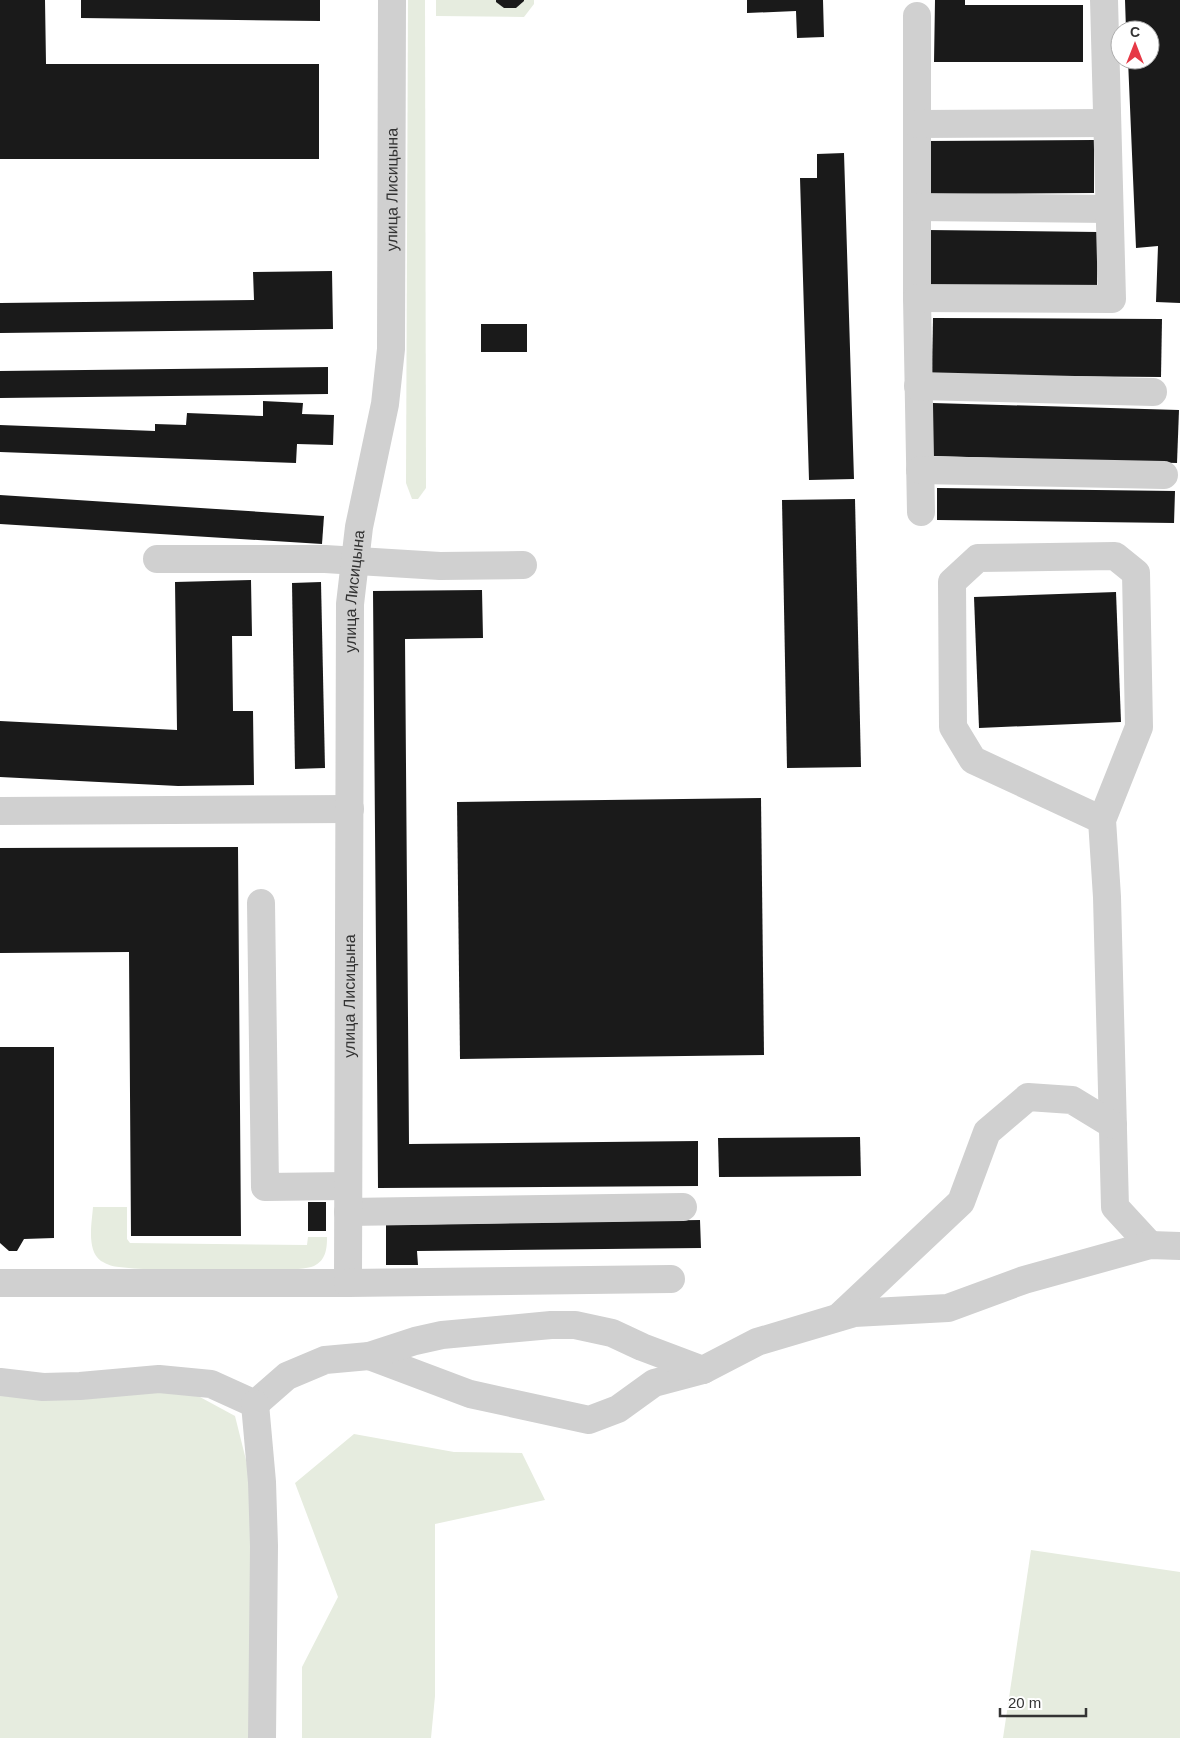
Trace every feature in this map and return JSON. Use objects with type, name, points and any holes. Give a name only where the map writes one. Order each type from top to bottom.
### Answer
[{"type":"street","name":"улица Лисицына","points":[[348,1283],[350,604],[360,527],[385,404],[391,349],[392,0]]},
{"type":"street","points":[[916,298],[1112,299],[1104,0]]},
{"type":"street","points":[[916,16],[916,298],[921,512]]},
{"type":"street","points":[[916,124],[1107,123]]},
{"type":"street","points":[[916,207],[1110,209]]},
{"type":"street","points":[[918,386],[1153,392]]},
{"type":"street","points":[[920,470],[1164,475]]},
{"type":"street","points":[[1102,820],[973,760],[953,727],[952,582],[978,558],[1115,556],[1136,573],[1139,727],[1102,820],[1107,897],[1115,1207],[1150,1245]]},
{"type":"street","points":[[157,559],[325,559],[440,566],[523,565]]},
{"type":"street","points":[[0,811],[350,809]]},
{"type":"street","points":[[261,903],[265,1187],[348,1186]]},
{"type":"street","points":[[839,1317],[961,1202],[987,1132],[1028,1097],[1072,1100],[1113,1125]]},
{"type":"street","points":[[348,1212],[683,1207]]},
{"type":"street","points":[[369,1356],[470,1394],[589,1420],[618,1409],[654,1383],[703,1370],[757,1342],[839,1317],[854,1313],[948,1308],[1024,1280],[1150,1245],[1180,1246]]},
{"type":"street","points":[[0,1282],[348,1283],[671,1279]]},
{"type":"street","points":[[256,1404],[287,1376],[325,1360],[369,1356],[442,1334],[551,1325],[575,1326],[612,1333],[642,1347],[703,1370]]},
{"type":"street","points":[[0,1382],[43,1387],[80,1386],[159,1379],[211,1384],[256,1404]]},
{"type":"street","points":[[256,1404],[264,1536],[262,1738]]},
{"type":"shaded area","points":[[408,0],[425,0],[426,488],[418,499],[412,499],[406,483]]},
{"type":"shaded area","points":[[436,0],[534,0],[534,4],[524,17],[436,16]]},
{"type":"shaded area","points":[[93,1207],[127,1207],[127,1239],[130,1243],[307,1245],[308,1237],[327,1237],[326,1250],[318,1264],[301,1269],[168,1270],[115,1266],[101,1261],[93,1250],[91,1228]]},
{"type":"shaded area","points":[[187,1390],[235,1416],[248,1468],[253,1539],[251,1738],[0,1738],[0,1395]]},
{"type":"shaded area","points":[[354,1434],[454,1452],[522,1453],[545,1500],[435,1524],[435,1696],[431,1738],[302,1738],[302,1667],[338,1597],[295,1483]]},
{"type":"shaded area","points":[[1031,1550],[1180,1572],[1180,1738],[1003,1738]]},
{"type":"building","points":[[0,0],[45,0],[46,64],[319,64],[319,159],[0,159]]},
{"type":"building","points":[[81,0],[320,0],[320,21],[81,18]]},
{"type":"building","points":[[496,0],[524,1],[516,8],[504,8]]},
{"type":"building","points":[[747,0],[823,0],[824,37],[797,38],[796,11],[747,13]]},
{"type":"building","points":[[935,0],[965,0],[965,5],[1083,5],[1083,62],[934,62]]},
{"type":"building","points":[[1125,0],[1180,0],[1180,303],[1156,302],[1158,246],[1136,248],[1128,70],[1160,70],[1160,20],[1126,20]]},
{"type":"building","points":[[1094,140],[1094,193],[925,194],[925,141]]},
{"type":"building","points":[[844,153],[854,479],[809,480],[800,178],[817,178],[817,154]]},
{"type":"building","points":[[927,230],[1098,232],[1097,287],[927,286]]},
{"type":"building","points":[[332,271],[333,329],[0,333],[0,303],[254,300],[253,272]]},
{"type":"building","points":[[933,318],[1162,319],[1161,377],[932,375]]},
{"type":"building","points":[[481,324],[527,324],[527,352],[481,352]]},
{"type":"building","points":[[328,367],[328,394],[0,398],[0,371]]},
{"type":"building","points":[[263,401],[303,403],[302,414],[334,415],[333,445],[297,444],[296,463],[0,452],[0,425],[155,431],[155,424],[186,425],[187,413],[263,416]]},
{"type":"building","points":[[933,403],[1179,410],[1177,463],[932,456]]},
{"type":"building","points":[[937,488],[1175,491],[1174,523],[937,520]]},
{"type":"building","points":[[0,495],[324,516],[322,544],[0,524]]},
{"type":"building","points":[[855,499],[861,767],[787,768],[782,500]]},
{"type":"building","points":[[251,580],[252,636],[232,636],[233,711],[253,711],[254,785],[178,786],[0,777],[0,721],[177,730],[175,582]]},
{"type":"building","points":[[321,582],[325,768],[295,769],[292,583]]},
{"type":"building","points":[[482,590],[483,638],[405,639],[409,1144],[698,1141],[698,1186],[378,1188],[373,591]]},
{"type":"building","points":[[1116,592],[1121,722],[979,728],[974,597]]},
{"type":"building","points":[[761,798],[764,1055],[460,1059],[457,802]]},
{"type":"building","points":[[238,847],[241,1236],[131,1236],[129,952],[0,953],[0,848]]},
{"type":"building","points":[[0,1047],[54,1047],[54,1238],[24,1239],[17,1251],[9,1251],[0,1243]]},
{"type":"building","points":[[860,1137],[861,1176],[719,1177],[718,1138]]},
{"type":"building","points":[[308,1202],[326,1202],[326,1231],[308,1231]]},
{"type":"building","points":[[700,1220],[701,1248],[417,1251],[418,1265],[386,1265],[386,1225]]}]
